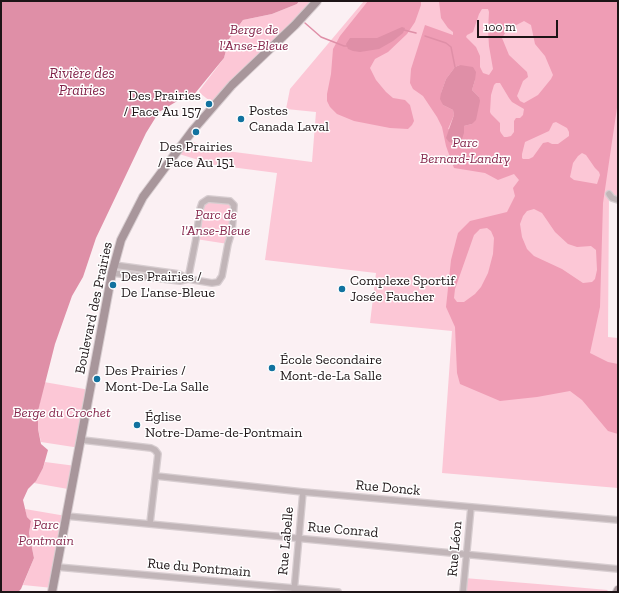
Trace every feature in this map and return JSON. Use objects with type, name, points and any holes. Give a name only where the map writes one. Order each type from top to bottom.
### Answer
[{"type":"street","name":"Boulevard des Prairies","points":[[52,592],[82,440],[113,269],[121,240],[143,197],[193,130],[232,85],[295,25],[317,1]]},
{"type":"street","points":[[610,194],[612,198],[618,200]]},
{"type":"street","points":[[113,269],[179,274],[188,279],[212,283],[218,282],[222,276],[232,231],[234,205],[230,201],[208,199],[202,203],[188,279]]},
{"type":"street","points":[[82,440],[151,448],[156,450],[158,454],[150,524]]},
{"type":"street","name":"Rue Donck","points":[[156,476],[303,492],[618,520]]},
{"type":"street","name":"Rue Labelle","points":[[294,590],[303,492]]},
{"type":"street","name":"Rue Léon","points":[[462,592],[471,507]]},
{"type":"street","name":"Rue Conrad","points":[[66,516],[618,569]]},
{"type":"street","name":"Rue du Pontmain","points":[[57,567],[294,590],[338,592]]},
{"type":"green space","name":"Berge de l'Anse-Bleue","points":[[299,1],[317,1],[215,105],[201,94],[199,91],[224,58],[229,39],[243,20],[272,14],[297,4]]},
{"type":"green space","name":"Parc Bernard-Landry","points":[[364,1],[618,1],[618,196],[609,194],[608,337],[618,338],[618,488],[442,473],[452,331],[370,323],[376,273],[265,260],[277,173],[215,165],[179,154],[191,141],[211,149],[312,162],[316,112],[286,109],[290,89]]},
{"type":"green space","points":[[368,1],[421,1],[415,22],[407,34],[388,52],[375,59],[370,68],[376,80],[386,92],[393,98],[405,100],[410,105],[414,121],[408,129],[390,128],[354,121],[337,114],[330,107],[327,101],[333,49],[340,36]]},
{"type":"green space","points":[[439,1],[618,1],[618,101],[603,203],[600,307],[590,353],[608,362],[618,364],[618,434],[608,431],[582,400],[570,391],[537,397],[500,401],[460,384],[457,373],[455,327],[446,307],[451,260],[458,233],[470,221],[507,212],[515,196],[513,188],[519,180],[514,174],[498,180],[485,173],[454,168],[446,146],[442,127],[437,117],[423,96],[413,89],[410,83],[411,69],[425,25],[453,35],[453,32],[441,18]],"holes":[[[482,9],[488,9],[489,46],[493,69],[489,75],[483,73],[480,67],[480,56],[476,47],[466,37],[473,32]],[[524,21],[531,25],[535,44],[545,56],[553,75],[538,95],[524,103],[520,101],[517,96],[523,81],[528,77],[527,72],[509,55],[502,38],[507,30]],[[460,65],[475,80],[472,90],[479,97],[472,124],[464,126],[464,133],[448,129],[454,115],[453,110],[443,105],[441,93],[446,79],[455,67]],[[496,83],[500,83],[512,102],[524,109],[523,115],[520,118],[516,118],[514,121],[514,132],[511,136],[504,137],[500,131],[500,123],[490,112],[491,95],[494,85]],[[556,122],[567,128],[569,136],[558,144],[548,142],[543,143],[533,157],[523,159],[522,154],[525,142],[549,131],[553,123]],[[582,153],[586,155],[599,172],[600,175],[597,184],[574,180],[570,177],[573,163]],[[534,209],[542,213],[555,232],[568,244],[577,247],[591,246],[596,250],[597,270],[595,279],[592,282],[583,283],[562,269],[534,256],[527,249],[522,237],[520,224],[527,211]],[[487,228],[491,231],[494,238],[493,254],[488,273],[481,287],[475,294],[464,302],[457,302],[454,298],[455,289],[474,235],[480,229]]]},
{"type":"green space","name":"Parc de l'Anse-Bleue","points":[[208,199],[234,205],[228,244],[196,239],[200,209]]},
{"type":"green space","name":"Berge du Crochet","points":[[44,382],[90,390],[80,448],[41,442],[38,429],[38,411]]},
{"type":"green space","points":[[45,462],[76,466],[68,489],[34,483]]},
{"type":"green space","name":"Parc Pontmain","points":[[25,509],[66,516],[53,588],[23,585],[34,558],[29,533],[31,521],[27,517]]},
{"type":"green space","points":[[464,578],[608,590],[606,592],[463,592]]},
{"type":"water","name":"Rivière des Prairies","points":[[1,1],[299,1],[297,4],[272,14],[243,20],[229,39],[224,58],[192,97],[179,100],[159,112],[146,133],[96,238],[83,277],[72,296],[55,344],[38,411],[38,429],[41,444],[48,450],[43,468],[36,481],[28,489],[23,500],[27,517],[31,521],[29,533],[34,558],[21,589],[18,592],[1,592]]},
{"type":"water","points":[[402,27],[405,28],[403,33],[379,49],[360,52],[353,51],[348,49],[346,44],[350,38],[377,38]]},
{"type":"water","points":[[460,65],[473,67],[476,72],[472,90],[479,97],[480,101],[476,120],[472,124],[464,126],[462,139],[455,144],[449,142],[446,138],[454,115],[453,110],[443,105],[440,99],[446,79],[455,67]]},
{"type":"waterway","points":[[305,23],[321,37],[344,46],[348,46]]},
{"type":"waterway","points":[[404,30],[416,33]]},
{"type":"waterway","points":[[425,36],[446,43],[451,47],[455,67]]},
{"type":"place","name":"Des Prairies / Face Au 157","points":[[209,104]]},
{"type":"place","name":"Postes Canada Laval","points":[[241,119]]},
{"type":"place","name":"Des Prairies / Face Au 151","points":[[196,132]]},
{"type":"place","name":"Des Prairies / De L'anse-Bleue","points":[[113,285]]},
{"type":"place","name":"Complexe Sportif Josée Faucher","points":[[342,289]]},
{"type":"place","name":"École Secondaire Mont-de-La Salle","points":[[272,368]]},
{"type":"place","name":"Des Prairies / Mont-De-La Salle","points":[[97,379]]},
{"type":"place","name":"Église Notre-Dame-de-Pontmain","points":[[137,425]]}]
